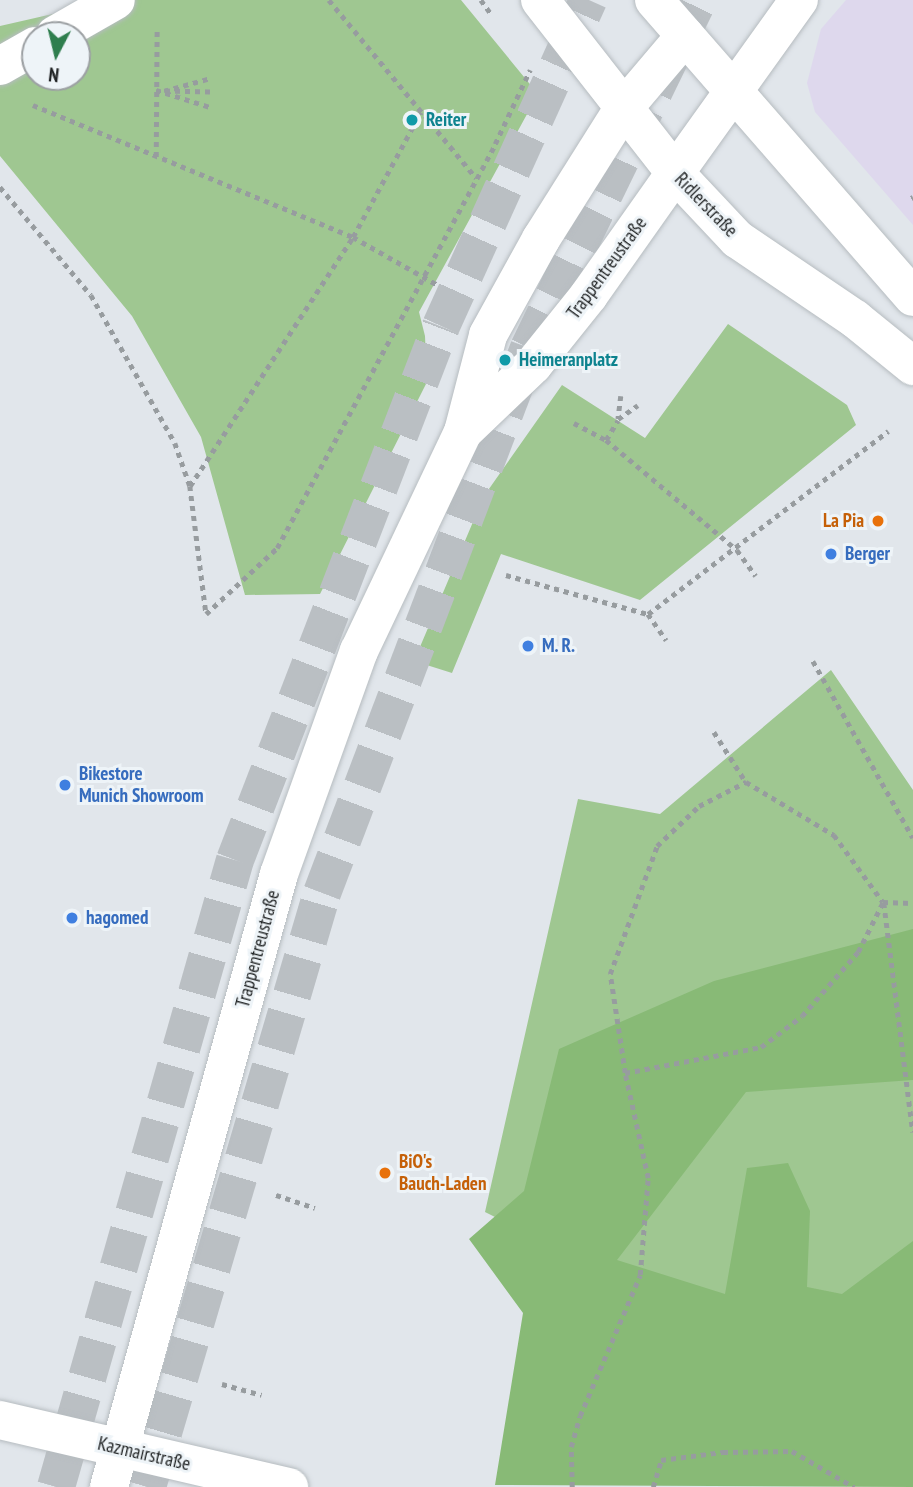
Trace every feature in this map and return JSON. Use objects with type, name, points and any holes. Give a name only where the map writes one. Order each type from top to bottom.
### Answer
[{"type":"street","points":[[79,21],[116,0]]},
{"type":"street","name":"Ridlerstraße","points":[[540,0],[675,173],[737,239],[855,319],[913,366]]},
{"type":"street","points":[[654,0],[913,297]]},
{"type":"street","name":"Trappentreustraße","points":[[463,432],[533,365],[589,295],[799,0]]},
{"type":"street","name":"Trappentreustraße","points":[[109,1487],[279,874],[359,651],[463,432],[488,335],[541,239],[623,109],[685,36]]},
{"type":"street","points":[[0,66],[21,54]]},
{"type":"street","name":"Kazmairstraße","points":[[0,1419],[289,1487]]},
{"type":"path","points":[[329,0],[476,178]]},
{"type":"path","points":[[481,0],[492,16]]},
{"type":"path","points":[[156,157],[157,26]]},
{"type":"path","points":[[0,187],[91,295],[175,443],[190,486],[206,614],[277,548],[532,72],[524,61]]},
{"type":"path","points":[[164,91],[211,78]]},
{"type":"path","points":[[156,90],[210,92]]},
{"type":"path","points":[[164,91],[210,107]]},
{"type":"path","points":[[24,102],[353,237],[438,285]]},
{"type":"path","points":[[190,486],[353,237],[421,112]]},
{"type":"path","points":[[606,440],[618,419],[621,396]]},
{"type":"path","points":[[618,419],[638,405]]},
{"type":"path","points":[[574,423],[606,440],[737,550],[756,576]]},
{"type":"path","points":[[648,614],[737,550],[888,431]]},
{"type":"path","points":[[506,575],[648,614],[666,640]]},
{"type":"path","points":[[813,661],[913,838]]},
{"type":"path","points":[[714,732],[746,782],[834,835],[884,902],[913,1132]]},
{"type":"path","points":[[572,1487],[571,1447],[580,1416],[640,1275],[648,1178],[625,1073],[610,974],[657,846],[699,806],[746,782]]},
{"type":"path","points":[[884,902],[913,904]]},
{"type":"path","points":[[625,1073],[761,1047],[802,1016],[858,952],[884,902]]},
{"type":"path","points":[[276,1195],[315,1208]]},
{"type":"path","points":[[222,1384],[262,1395]]},
{"type":"path","points":[[653,1487],[661,1460],[723,1451],[792,1451],[854,1487]]},
{"type":"shaded area","points":[[846,0],[913,0],[913,225],[815,112],[807,83],[821,29]]},
{"type":"green space","points":[[114,0],[461,0],[538,94],[419,312],[425,336],[427,382],[320,594],[245,595],[201,437],[132,316],[0,156],[0,26],[21,21],[21,91],[91,91],[91,21],[22,21]]},
{"type":"green space","points":[[728,324],[847,405],[856,425],[640,600],[501,554],[452,673],[414,661],[484,496],[562,385],[645,438]]},
{"type":"green space","points":[[831,670],[913,790],[913,1487],[561,1250],[485,1212],[578,799],[660,814]]},
{"type":"green space","points":[[913,929],[913,1080],[746,1092],[617,1260],[725,1294],[747,1168],[788,1163],[810,1211],[807,1287],[842,1294],[913,1241],[913,1487],[495,1485],[523,1313],[469,1239],[524,1191],[559,1049],[714,981]]},
{"type":"tunnel","points":[[56,1487],[235,860],[441,326],[588,0]]},
{"type":"tunnel","points":[[147,1487],[322,893],[529,348],[698,0]]},
{"type":"place","name":"Reiter","points":[[412,120]]},
{"type":"place","name":"Heimeranplatz","points":[[505,360]]},
{"type":"place","name":"La Pia","points":[[878,521]]},
{"type":"place","name":"Berger","points":[[831,554]]},
{"type":"place","name":"M. R.","points":[[528,646]]},
{"type":"place","name":"Bikestore Munich Showroom","points":[[65,785]]},
{"type":"place","name":"hagomed","points":[[72,918]]},
{"type":"place","name":"BiO's Bauch-Laden","points":[[385,1173]]}]
